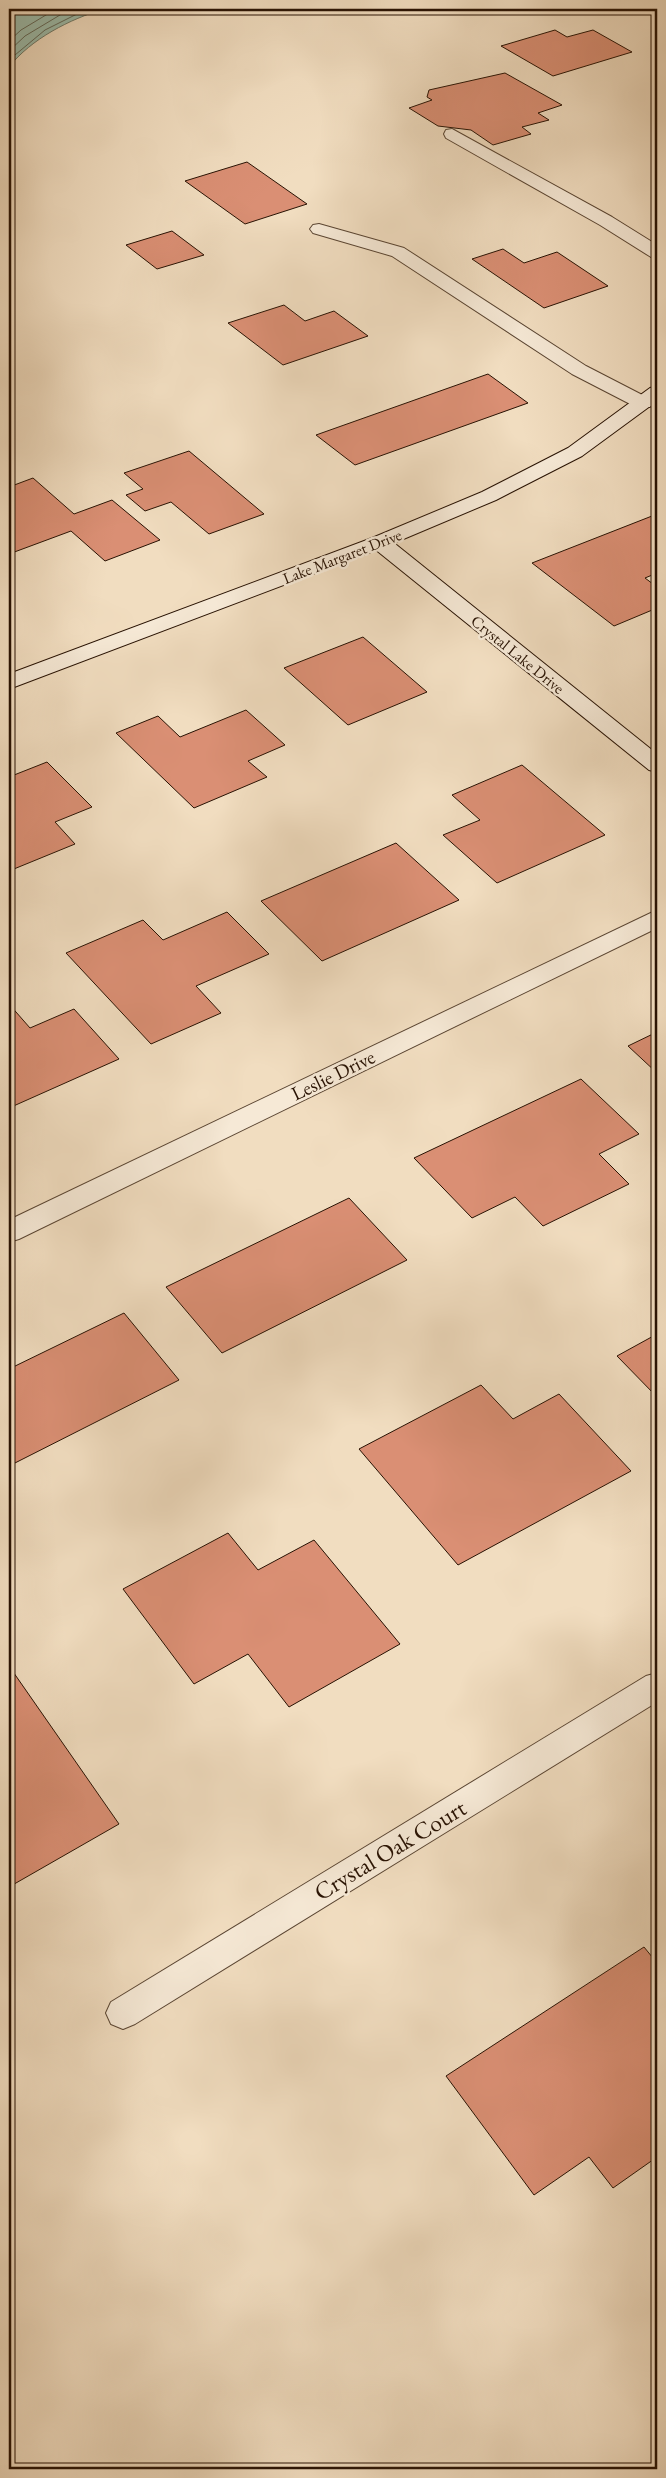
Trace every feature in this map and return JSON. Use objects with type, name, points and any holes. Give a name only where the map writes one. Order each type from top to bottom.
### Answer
[{"type":"street","points":[[452,134],[606,221],[657,253]]},
{"type":"street","points":[[319,230],[398,252],[580,370],[650,398]]},
{"type":"street","name":"Lake Margaret Drive","points":[[9,682],[379,542],[489,496],[575,452],[650,398]]},
{"type":"street","name":"Crystal Lake Drive","points":[[379,542],[657,765]]},
{"type":"street","name":"Leslie Drive","points":[[9,1232],[657,918]]},
{"type":"street","name":"Crystal Oak Court","points":[[123,2013],[657,1686]]},
{"type":"water","points":[[9,9],[104,9],[78,18],[52,31],[28,48],[9,67]]},
{"type":"water","points":[[348,9],[502,9],[425,14]]},
{"type":"building","points":[[555,30],[567,37],[593,30],[632,52],[553,76],[501,46]]},
{"type":"building","points":[[505,73],[562,105],[538,113],[549,120],[522,127],[531,134],[493,145],[471,130],[438,126],[409,108],[432,100],[427,97],[429,90]]},
{"type":"building","points":[[247,162],[307,204],[245,224],[185,181]]},
{"type":"building","points":[[172,231],[204,255],[157,269],[126,245]]},
{"type":"building","points":[[503,249],[524,263],[557,252],[608,286],[544,308],[472,259]]},
{"type":"building","points":[[284,305],[305,321],[334,311],[368,336],[283,365],[228,323]]},
{"type":"building","points":[[488,374],[528,403],[355,465],[316,435]]},
{"type":"building","points":[[189,451],[264,514],[209,534],[171,502],[145,511],[126,495],[143,489],[124,473]]},
{"type":"building","points":[[33,478],[74,514],[112,500],[160,540],[105,561],[71,531],[9,554],[9,487]]},
{"type":"building","points":[[652,516],[657,519],[657,573],[645,578],[657,587],[657,608],[614,626],[532,563]]},
{"type":"building","points":[[363,637],[427,692],[348,725],[284,668]]},
{"type":"building","points":[[246,710],[285,745],[248,761],[267,777],[194,808],[116,733],[158,716],[180,737]]},
{"type":"building","points":[[47,762],[92,807],[55,822],[75,844],[9,871],[9,777]]},
{"type":"building","points":[[522,765],[605,835],[497,883],[443,835],[480,820],[452,795]]},
{"type":"building","points":[[396,843],[459,900],[322,961],[261,901]]},
{"type":"building","points":[[227,912],[269,954],[196,986],[221,1013],[151,1044],[66,953],[143,920],[163,940]]},
{"type":"building","points":[[9,1004],[30,1028],[74,1009],[119,1059],[9,1108]]},
{"type":"building","points":[[657,1032],[657,1073],[628,1046]]},
{"type":"building","points":[[581,1079],[639,1134],[599,1154],[629,1184],[543,1226],[515,1197],[472,1218],[414,1158]]},
{"type":"building","points":[[349,1198],[407,1260],[222,1353],[166,1287]]},
{"type":"building","points":[[124,1313],[179,1380],[9,1466],[9,1369]]},
{"type":"building","points":[[657,1334],[657,1397],[617,1356]]},
{"type":"building","points":[[481,1385],[513,1419],[559,1394],[631,1471],[458,1565],[359,1449]]},
{"type":"building","points":[[228,1533],[258,1570],[314,1540],[400,1644],[289,1707],[248,1654],[194,1684],[123,1589]]},
{"type":"building","points":[[9,1666],[119,1824],[9,1887]]},
{"type":"building","points":[[644,1947],[657,1963],[657,2157],[613,2188],[589,2157],[534,2195],[446,2076]]}]
